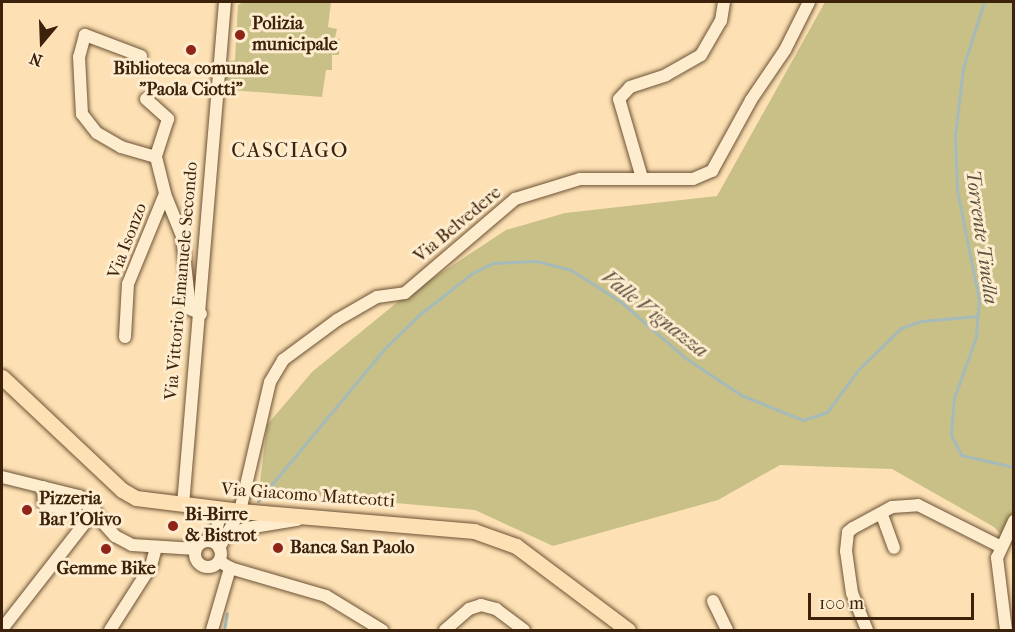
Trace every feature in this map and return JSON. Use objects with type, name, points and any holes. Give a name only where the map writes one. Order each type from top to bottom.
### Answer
[{"type":"main road","name":"Via Giacomo Matteotti","points":[[2,377],[128,494],[183,506],[427,525],[495,537],[516,546],[551,570],[628,630]]},
{"type":"street","points":[[642,178],[619,99],[630,87],[666,75],[701,55],[721,21],[724,2]]},
{"type":"street","name":"Via Belvedere","points":[[217,550],[229,535],[240,511],[270,382],[283,360],[337,320],[377,297],[405,293],[515,199],[580,179],[693,179],[712,171],[751,100],[785,50],[809,2]]},
{"type":"street","name":"Via Vittorio Emanuele Secondo","points":[[183,506],[186,434],[201,314],[225,5]]},
{"type":"street","points":[[141,56],[85,35],[79,57],[82,114],[98,133],[121,147],[156,157]]},
{"type":"street","points":[[146,99],[168,119],[156,157],[165,194],[182,236],[190,309],[201,314]]},
{"type":"street","name":"Via Isonzo","points":[[125,337],[128,284],[165,194]]},
{"type":"street","points":[[2,477],[83,498],[121,540],[139,547],[156,548],[177,545],[196,549]]},
{"type":"street","points":[[43,487],[44,504],[72,512],[83,498]]},
{"type":"street","points":[[867,630],[852,593],[846,541],[853,528],[882,515],[892,507],[918,505],[1001,547]]},
{"type":"street","points":[[196,549],[196,557],[204,566],[217,550],[221,509]]},
{"type":"street","points":[[2,628],[95,510]]},
{"type":"street","points":[[882,515],[894,548]]},
{"type":"street","points":[[229,535],[247,528],[324,517]]},
{"type":"street","points":[[1006,630],[998,558],[1014,522]]},
{"type":"street","points":[[196,549],[206,541],[217,550],[230,568],[326,596],[382,630]]},
{"type":"street","points":[[110,630],[151,566],[156,548]]},
{"type":"street","points":[[212,630],[230,568]]},
{"type":"street","points":[[713,601],[727,630]]},
{"type":"street","points":[[445,630],[469,609],[481,605],[496,609],[524,630]]},
{"type":"shaded area","points":[[243,2],[331,2],[328,27],[337,29],[335,38],[340,39],[339,55],[332,55],[332,70],[326,70],[322,97],[218,89],[220,63],[235,60],[238,5]]},
{"type":"shaded area","points":[[825,2],[1013,2],[1013,547],[994,527],[892,469],[780,465],[718,500],[553,546],[475,510],[259,491],[267,425],[312,372],[400,300],[506,230],[565,213],[717,196]]},
{"type":"waterway","name":"Torrente Tinella","points":[[984,2],[963,68],[955,135],[957,190],[979,300],[976,337],[954,398],[951,435],[961,455],[1014,467]]},
{"type":"waterway","name":"Valle Vignazza","points":[[258,501],[384,349],[419,315],[471,274],[493,263],[536,261],[571,270],[621,302],[684,357],[741,395],[803,420],[827,412],[858,370],[901,328],[921,321],[978,316]]},
{"type":"waterway","points":[[224,630],[227,613]]},
{"type":"place","name":"Polizia municipale","points":[[240,35]]},
{"type":"place","name":"Biblioteca comunale \"Paola Ciotti\"","points":[[191,50]]},
{"type":"place","name":"Pizzeria Bar l'Olivo","points":[[27,510]]},
{"type":"place","name":"Bi-Birre & Bistrot","points":[[173,526]]},
{"type":"place","name":"Banca San Paolo","points":[[278,548]]},
{"type":"place","name":"Gemme Bike","points":[[106,549]]},
{"type":"district","name":"CASCIAGO","points":[[290,150]]}]
